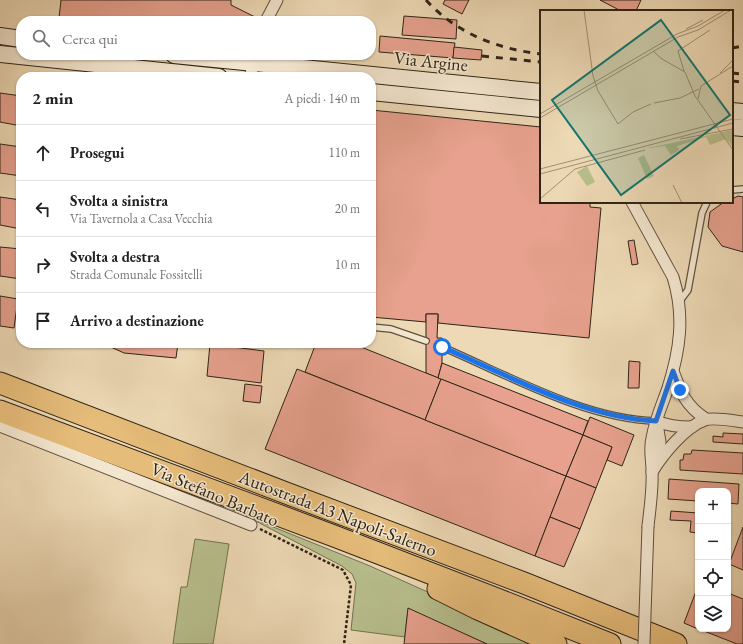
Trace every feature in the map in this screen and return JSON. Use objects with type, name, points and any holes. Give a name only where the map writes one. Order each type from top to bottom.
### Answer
[{"type":"highway","name":"Autostrada A3 Napoli-Salerno","points":[[0,383],[524,583],[676,644]]},
{"type":"highway","name":"Autostrada A3 Napoli-Salerno","points":[[0,411],[334,536],[610,644]]},
{"type":"highway","points":[[334,536],[478,609],[556,644]]},
{"type":"street","points":[[269,16],[277,0]]},
{"type":"street","points":[[0,36],[16,38]]},
{"type":"street","points":[[0,54],[16,56]]},
{"type":"street","points":[[57,60],[171,72]]},
{"type":"street","name":"Via Argine","points":[[214,60],[328,72]]},
{"type":"street","name":"Via Argine","points":[[376,77],[540,92]]},
{"type":"street","name":"Via Argine","points":[[376,92],[540,109]]},
{"type":"street","points":[[733,111],[743,112]]},
{"type":"street","points":[[733,127],[743,128]]},
{"type":"street","points":[[633,203],[673,277],[679,302],[681,328],[673,371],[656,421],[650,448],[655,467],[648,526],[644,644]]},
{"type":"street","points":[[673,371],[686,402],[696,412],[706,419],[743,422]]},
{"type":"street","points":[[655,467],[675,442],[692,427],[706,419]]},
{"type":"street","points":[[656,421],[666,425],[692,427]]},
{"type":"street","name":"Via Stefano Barbato","points":[[0,426],[251,525]]},
{"type":"lane","points":[[733,190],[743,189]]},
{"type":"lane","points":[[679,302],[688,290],[702,213],[707,203]]},
{"type":"lane","points":[[376,328],[390,329],[426,341]]},
{"type":"lane","points":[[442,347],[577,405],[636,420],[656,421]]},
{"type":"path","name":"Via Stefano Barbato","points":[[251,525],[343,570],[351,585],[344,644]]},
{"type":"green space","points":[[246,516],[370,566],[543,644],[487,644],[408,609],[405,637],[351,630],[356,583],[352,574],[342,566]]},
{"type":"green space","points":[[195,539],[229,544],[213,644],[173,644],[181,587],[187,587]]},
{"type":"building","points":[[61,0],[231,0],[231,5],[253,16],[59,16]]},
{"type":"building","points":[[445,0],[469,0],[462,14],[443,4]]},
{"type":"building","points":[[600,0],[641,0],[636,10],[619,10]]},
{"type":"building","points":[[404,16],[457,20],[456,39],[402,35]]},
{"type":"building","points":[[380,36],[455,43],[453,58],[379,52]]},
{"type":"building","points":[[454,47],[482,50],[481,60],[453,58]]},
{"type":"building","points":[[0,93],[16,95],[16,125],[0,122]]},
{"type":"building","points":[[376,110],[540,127],[540,203],[590,203],[590,207],[601,208],[589,338],[438,323],[438,314],[426,314],[426,322],[376,317]]},
{"type":"building","points":[[0,144],[16,146],[16,175],[0,173]]},
{"type":"building","points":[[738,196],[743,197],[743,252],[722,246],[708,227],[710,212],[723,203],[733,203],[733,198]]},
{"type":"building","points":[[0,197],[16,199],[16,228],[0,225]]},
{"type":"building","points":[[634,240],[638,264],[632,265],[628,241]]},
{"type":"building","points":[[0,247],[16,249],[16,278],[0,276]]},
{"type":"building","points":[[0,296],[16,299],[14,328],[0,326]]},
{"type":"building","points":[[426,314],[438,314],[437,338],[442,338],[442,363],[438,378],[426,373]]},
{"type":"building","points":[[113,348],[177,348],[176,358],[124,353]]},
{"type":"building","points":[[210,348],[241,348],[264,351],[261,383],[207,376]]},
{"type":"building","points":[[314,348],[364,348],[441,379],[425,420],[305,372]]},
{"type":"building","points":[[629,361],[640,362],[639,388],[628,388]]},
{"type":"building","points":[[442,363],[588,421],[583,435],[438,378]]},
{"type":"building","points":[[297,369],[566,476],[535,556],[265,449]]},
{"type":"building","points":[[441,379],[583,435],[566,476],[425,420]]},
{"type":"building","points":[[245,384],[262,386],[260,403],[243,401]]},
{"type":"building","points":[[590,417],[634,435],[622,466],[607,460],[612,447],[583,435]]},
{"type":"building","points":[[723,433],[743,434],[743,444],[713,442],[713,436],[723,437]]},
{"type":"building","points":[[583,435],[612,447],[596,488],[566,476]]},
{"type":"building","points":[[692,450],[743,453],[743,474],[680,470],[680,460],[683,460],[684,454],[691,454]]},
{"type":"building","points":[[566,476],[596,488],[580,529],[550,517]]},
{"type":"building","points":[[669,479],[739,484],[738,504],[731,503],[731,488],[695,488],[695,501],[668,499]]},
{"type":"building","points":[[671,511],[695,513],[695,533],[690,532],[691,521],[670,520]]},
{"type":"building","points":[[550,517],[580,529],[564,567],[535,556]]},
{"type":"building","points":[[743,527],[743,570],[731,565],[731,559]]},
{"type":"building","points":[[695,594],[695,628],[684,623]]},
{"type":"building","points":[[731,594],[743,599],[743,644],[737,644],[707,632],[731,632]]},
{"type":"building","points":[[408,608],[487,644],[404,644]]},
{"type":"railway","points":[[426,0],[450,22],[478,38],[509,48],[540,54]]},
{"type":"railway","points":[[733,48],[743,46]]},
{"type":"railway","points":[[482,56],[540,62]]},
{"type":"railway","points":[[733,73],[743,74]]},
{"type":"railway","points":[[733,81],[743,82]]},
{"type":"route","points":[[442,347],[577,405],[636,420],[656,421],[673,371],[680,390]]}]
